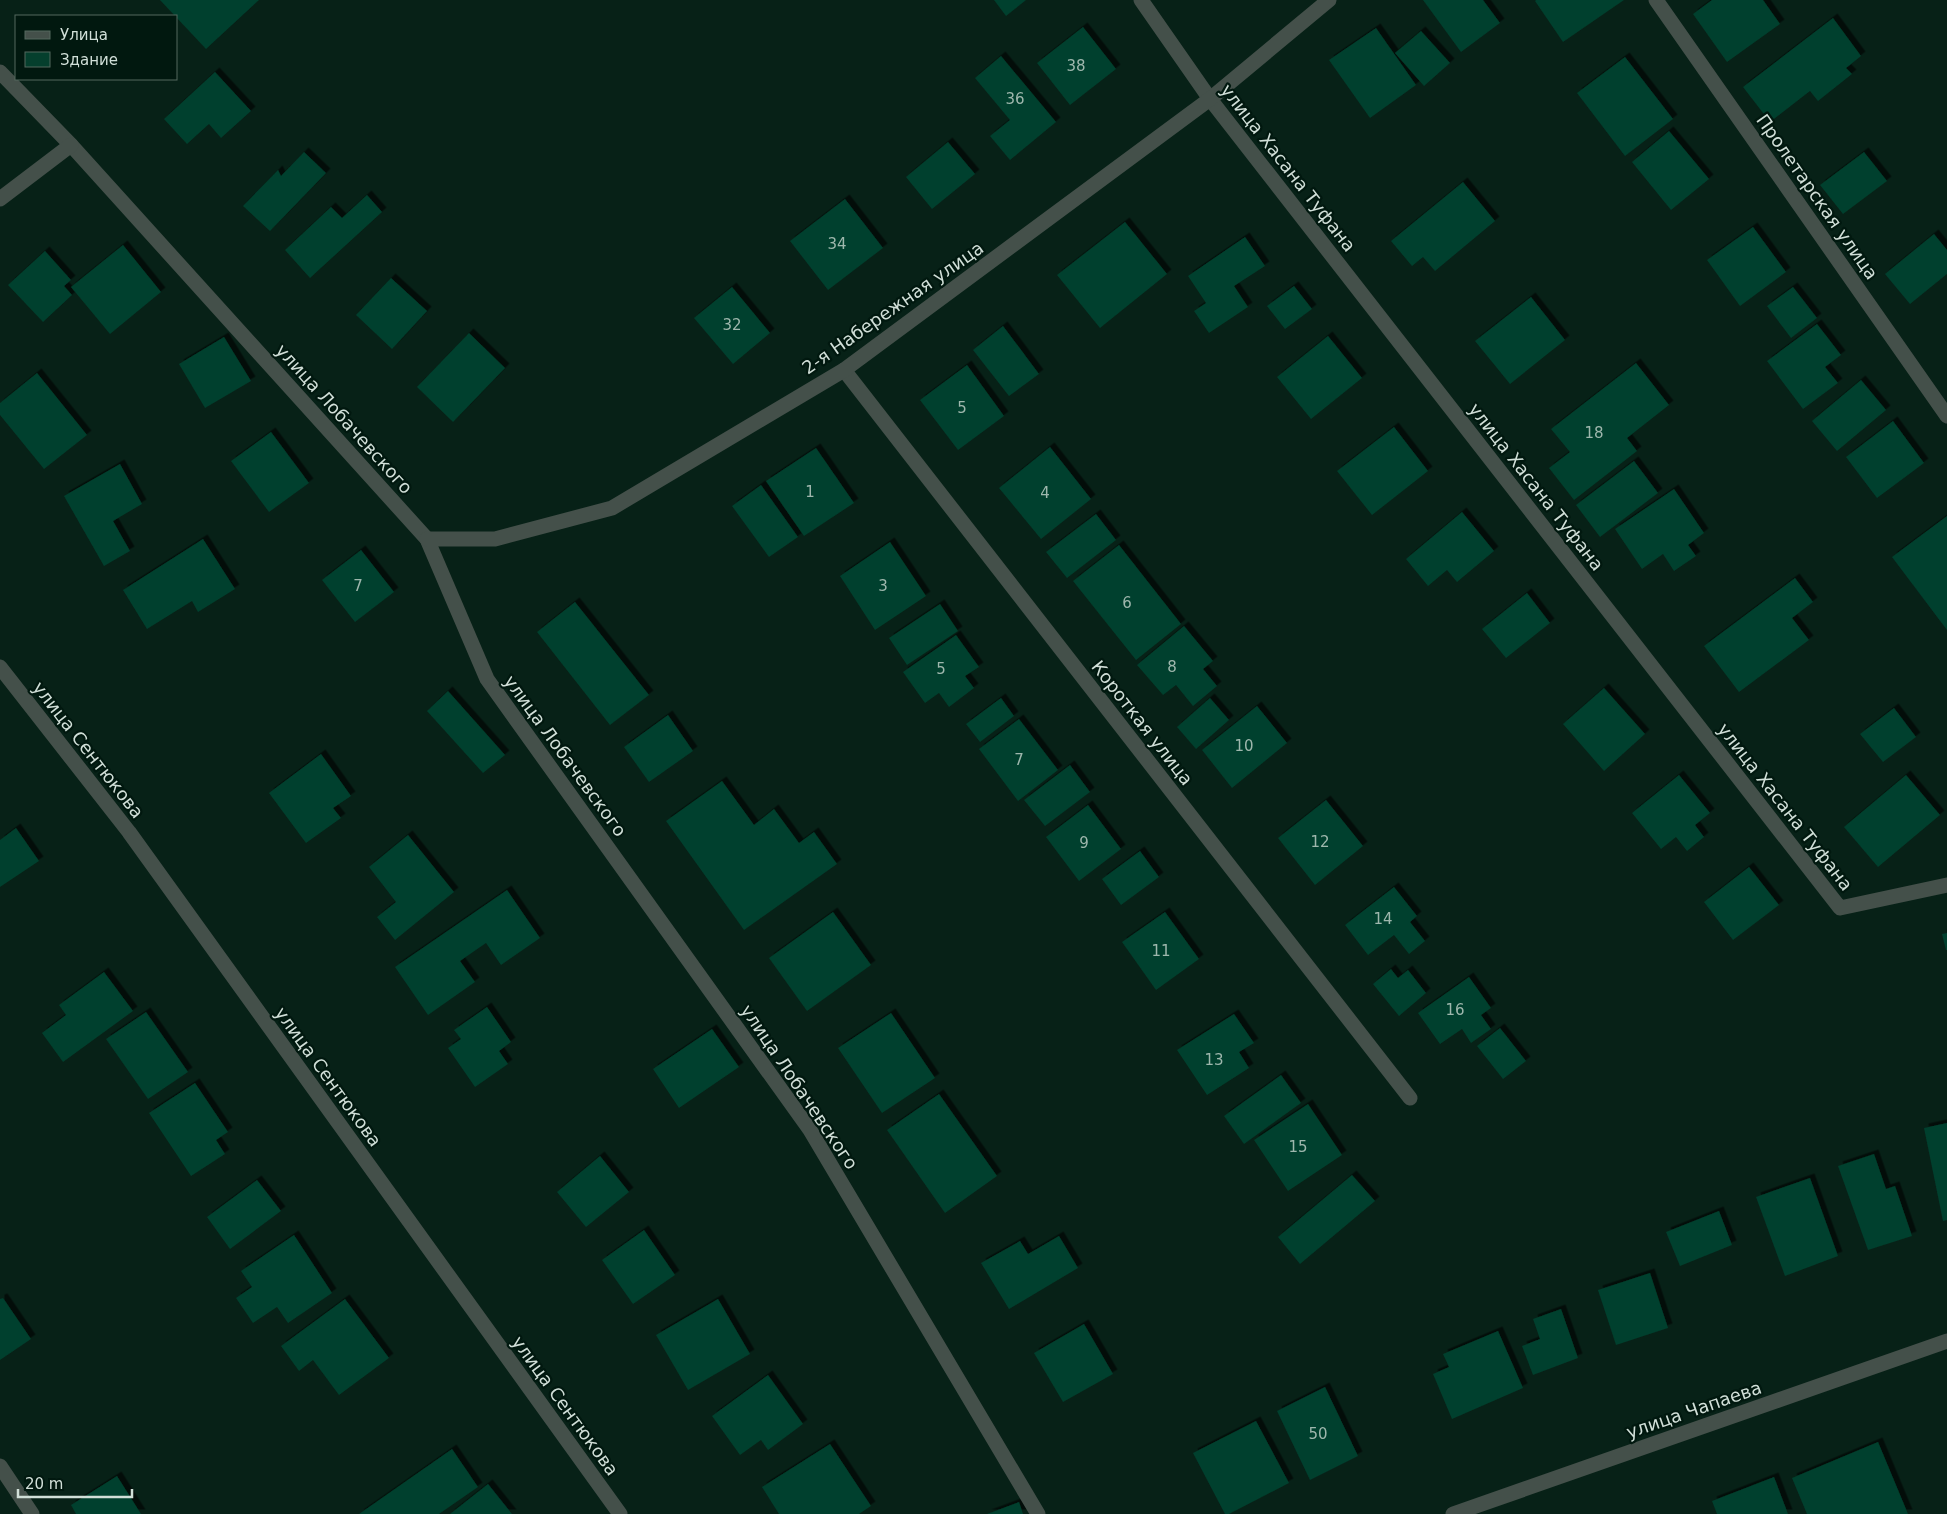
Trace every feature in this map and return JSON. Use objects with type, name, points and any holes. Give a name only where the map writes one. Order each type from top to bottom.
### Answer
[{"type":"street","name":"улица Хасана Туфана","points":[[1141,0],[1210,99],[1840,908],[1947,885]]},
{"type":"street","name":"2-я Набережная улица","points":[[427,538],[495,539],[612,508],[844,370],[1210,99],[1329,0]]},
{"type":"street","name":"Пролетарская улица","points":[[1656,0],[1947,416]]},
{"type":"street","name":"улица Лобачевского","points":[[0,72],[71,145],[427,538],[487,679],[810,1130],[1038,1514]]},
{"type":"street","points":[[0,199],[71,145]]},
{"type":"street","name":"Короткая улица","points":[[844,370],[1410,1098]]},
{"type":"street","name":"улица Сентюкова","points":[[0,667],[134,840],[620,1514]]},
{"type":"street","name":"улица Чапаева","points":[[1453,1514],[1947,1341]]},
{"type":"street","points":[[0,1466],[32,1514]]},
{"type":"building","points":[[160,0],[259,0],[206,49],[178,19],[178,15],[174,15]]},
{"type":"building","points":[[994,0],[1026,0],[1006,16]]},
{"type":"building","points":[[1423,0],[1483,0],[1500,23],[1461,52]]},
{"type":"building","points":[[1536,0],[1624,0],[1563,42]]},
{"type":"building","points":[[1712,0],[1763,0],[1780,24],[1727,62],[1693,14]]},
{"type":"building","points":[[1833,18],[1861,56],[1846,68],[1852,74],[1818,101],[1810,91],[1770,122],[1743,87]]},
{"type":"building","points":[[1083,27],[1116,69],[1070,105],[1037,63]]},
{"type":"building","points":[[1376,28],[1416,85],[1370,118],[1329,60]]},
{"type":"building","points":[[1421,31],[1450,63],[1424,86],[1395,53]]},
{"type":"building","points":[[1001,56],[1056,122],[1010,160],[990,136],[1010,120],[975,78]]},
{"type":"building","points":[[1625,57],[1673,119],[1625,156],[1577,93]]},
{"type":"building","points":[[215,72],[251,111],[221,138],[209,124],[187,144],[164,119]]},
{"type":"building","points":[[1669,131],[1709,179],[1671,210],[1632,162]]},
{"type":"building","points":[[948,142],[975,174],[932,209],[906,177]]},
{"type":"building","points":[[304,152],[326,173],[270,231],[243,206],[278,170],[281,176]]},
{"type":"building","points":[[1864,152],[1887,181],[1843,214],[1820,185]]},
{"type":"building","points":[[1463,182],[1495,221],[1435,271],[1423,257],[1412,266],[1391,241]]},
{"type":"building","points":[[367,195],[382,212],[310,278],[285,250],[331,207],[342,218]]},
{"type":"building","points":[[845,199],[883,248],[828,290],[790,241]]},
{"type":"building","points":[[1125,222],[1167,274],[1100,328],[1057,275]]},
{"type":"building","points":[[1753,227],[1786,272],[1740,306],[1707,260]]},
{"type":"building","points":[[1934,234],[1947,250],[1947,274],[1910,304],[1885,274]]},
{"type":"building","points":[[1245,237],[1265,266],[1234,286],[1248,307],[1209,333],[1194,311],[1206,303],[1188,276]]},
{"type":"building","points":[[123,245],[161,292],[110,334],[71,287]]},
{"type":"building","points":[[45,251],[71,280],[64,286],[72,295],[43,322],[8,285]]},
{"type":"building","points":[[391,278],[427,311],[392,349],[356,315]]},
{"type":"building","points":[[1294,286],[1312,309],[1285,329],[1267,306]]},
{"type":"building","points":[[732,287],[770,333],[733,364],[694,318]]},
{"type":"building","points":[[1793,287],[1817,318],[1791,338],[1767,306]]},
{"type":"building","points":[[1531,297],[1565,340],[1510,384],[1475,341]]},
{"type":"building","points":[[1817,324],[1841,355],[1825,367],[1838,383],[1803,409],[1767,361]]},
{"type":"building","points":[[1003,326],[1039,374],[1009,396],[973,350]]},
{"type":"building","points":[[469,333],[505,368],[453,422],[417,387]]},
{"type":"building","points":[[1328,336],[1362,378],[1311,419],[1277,377]]},
{"type":"building","points":[[224,337],[251,381],[205,408],[179,364]]},
{"type":"building","points":[[1636,363],[1669,405],[1627,438],[1637,451],[1574,500],[1549,468],[1570,452],[1551,429]]},
{"type":"building","points":[[967,365],[1004,416],[958,450],[920,400]]},
{"type":"building","points":[[37,373],[87,435],[44,469],[0,415],[0,403]]},
{"type":"building","points":[[1861,380],[1886,410],[1837,451],[1812,421]]},
{"type":"building","points":[[1893,421],[1924,463],[1877,498],[1846,457]]},
{"type":"building","points":[[1394,427],[1428,471],[1372,515],[1337,471]]},
{"type":"building","points":[[271,432],[309,483],[269,512],[231,461]]},
{"type":"building","points":[[1050,447],[1091,499],[1041,539],[999,488]]},
{"type":"building","points":[[816,448],[854,503],[804,536],[766,481]]},
{"type":"building","points":[[1634,461],[1658,493],[1600,537],[1576,505]]},
{"type":"building","points":[[120,464],[142,504],[113,521],[130,551],[104,566],[64,496]]},
{"type":"building","points":[[761,485],[798,537],[769,557],[732,506]]},
{"type":"building","points":[[1674,489],[1704,533],[1688,545],[1696,556],[1674,571],[1663,554],[1642,569],[1615,529]]},
{"type":"building","points":[[1462,512],[1494,551],[1457,582],[1447,570],[1428,586],[1406,559]]},
{"type":"building","points":[[1096,514],[1116,540],[1067,578],[1046,552]]},
{"type":"building","points":[[1947,516],[1947,630],[1892,557]]},
{"type":"building","points":[[203,539],[235,589],[198,612],[192,601],[147,629],[123,590]]},
{"type":"building","points":[[890,542],[926,596],[875,630],[840,576]]},
{"type":"building","points":[[1119,545],[1181,624],[1136,660],[1073,581]]},
{"type":"building","points":[[361,550],[394,592],[355,622],[322,580]]},
{"type":"building","points":[[1795,578],[1813,602],[1792,618],[1809,640],[1739,692],[1704,646]]},
{"type":"building","points":[[1527,593],[1550,623],[1506,658],[1482,629]]},
{"type":"building","points":[[575,602],[649,695],[610,725],[537,632]]},
{"type":"building","points":[[940,604],[958,631],[907,665],[889,638]]},
{"type":"building","points":[[1184,626],[1213,661],[1203,669],[1217,686],[1193,706],[1176,685],[1163,695],[1137,665]]},
{"type":"building","points":[[956,635],[979,667],[965,676],[974,688],[949,707],[939,693],[925,703],[903,672]]},
{"type":"building","points":[[1604,688],[1645,734],[1604,771],[1563,724]]},
{"type":"building","points":[[448,691],[505,755],[483,773],[427,711]]},
{"type":"building","points":[[1001,698],[1014,716],[980,742],[966,724]]},
{"type":"building","points":[[1210,698],[1229,720],[1196,749],[1177,727]]},
{"type":"building","points":[[1257,706],[1287,743],[1232,788],[1202,750]]},
{"type":"building","points":[[1894,708],[1916,737],[1883,762],[1860,734]]},
{"type":"building","points":[[668,715],[693,751],[649,782],[624,747]]},
{"type":"building","points":[[1019,719],[1058,770],[1018,801],[979,749]]},
{"type":"building","points":[[321,754],[351,796],[333,808],[341,818],[306,843],[269,793]]},
{"type":"building","points":[[1070,765],[1090,792],[1045,826],[1024,800]]},
{"type":"building","points":[[1679,775],[1710,813],[1695,825],[1704,837],[1687,851],[1676,837],[1661,849],[1632,813]]},
{"type":"building","points":[[1906,775],[1940,815],[1878,867],[1844,827]]},
{"type":"building","points":[[722,781],[754,825],[774,809],[799,843],[814,832],[837,864],[744,930],[666,821]]},
{"type":"building","points":[[1326,800],[1363,846],[1315,885],[1278,838]]},
{"type":"building","points":[[1088,805],[1121,849],[1079,881],[1046,837]]},
{"type":"building","points":[[16,828],[39,861],[0,887],[0,840]]},
{"type":"building","points":[[408,835],[454,892],[395,940],[377,917],[396,902],[369,867]]},
{"type":"building","points":[[1140,851],[1159,877],[1121,905],[1102,879]]},
{"type":"building","points":[[1749,867],[1779,905],[1733,940],[1704,902]]},
{"type":"building","points":[[1394,887],[1417,916],[1410,922],[1425,941],[1409,954],[1394,935],[1368,955],[1345,925]]},
{"type":"building","points":[[507,890],[540,938],[501,965],[486,943],[460,961],[475,982],[428,1015],[395,967]]},
{"type":"building","points":[[833,912],[871,965],[807,1011],[769,958]]},
{"type":"building","points":[[1165,912],[1199,959],[1156,990],[1122,942]]},
{"type":"building","points":[[1947,933],[1947,950],[1946,950],[1942,934]]},
{"type":"building","points":[[1391,969],[1398,978],[1408,970],[1426,993],[1399,1016],[1373,984]]},
{"type":"building","points":[[104,972],[133,1011],[63,1062],[42,1033],[66,1015],[59,1005]]},
{"type":"building","points":[[1469,977],[1491,1008],[1481,1015],[1491,1029],[1471,1043],[1462,1029],[1440,1044],[1418,1013]]},
{"type":"building","points":[[487,1007],[511,1042],[499,1051],[508,1064],[475,1087],[448,1048],[461,1039],[454,1030]]},
{"type":"building","points":[[146,1012],[188,1072],[148,1099],[106,1039]]},
{"type":"building","points":[[891,1013],[935,1078],[882,1113],[838,1048]]},
{"type":"building","points":[[1234,1014],[1254,1043],[1239,1052],[1249,1068],[1207,1095],[1177,1050]]},
{"type":"building","points":[[1500,1028],[1526,1061],[1503,1079],[1477,1046]]},
{"type":"building","points":[[712,1029],[739,1067],[679,1108],[653,1069]]},
{"type":"building","points":[[1281,1075],[1301,1103],[1244,1144],[1224,1116]]},
{"type":"building","points":[[195,1083],[228,1132],[216,1140],[225,1154],[191,1176],[149,1113]]},
{"type":"building","points":[[939,1094],[997,1176],[945,1213],[887,1130]]},
{"type":"building","points":[[1308,1104],[1342,1155],[1288,1191],[1254,1140]]},
{"type":"building","points":[[1947,1123],[1947,1220],[1943,1221],[1924,1128]]},
{"type":"building","points":[[1874,1154],[1886,1189],[1895,1186],[1912,1236],[1868,1250],[1838,1166]]},
{"type":"building","points":[[600,1156],[629,1192],[586,1227],[557,1192]]},
{"type":"building","points":[[1352,1175],[1375,1201],[1300,1264],[1278,1237]]},
{"type":"building","points":[[1810,1178],[1838,1256],[1785,1276],[1756,1197]]},
{"type":"building","points":[[257,1180],[281,1211],[230,1249],[207,1217]]},
{"type":"building","points":[[1719,1211],[1732,1245],[1680,1266],[1666,1232]]},
{"type":"building","points":[[644,1230],[675,1275],[633,1304],[602,1260]]},
{"type":"building","points":[[294,1235],[332,1293],[288,1323],[277,1307],[253,1323],[236,1298],[252,1287],[241,1271]]},
{"type":"building","points":[[1059,1236],[1078,1268],[1009,1309],[981,1263],[1020,1241],[1028,1254]]},
{"type":"building","points":[[1650,1273],[1668,1328],[1616,1345],[1598,1290]]},
{"type":"building","points":[[3,1298],[31,1339],[0,1360],[0,1299]]},
{"type":"building","points":[[345,1299],[389,1358],[339,1395],[313,1360],[299,1371],[281,1346]]},
{"type":"building","points":[[718,1299],[750,1354],[688,1390],[656,1335]]},
{"type":"building","points":[[1561,1309],[1578,1358],[1533,1375],[1522,1346],[1540,1339],[1533,1319]]},
{"type":"building","points":[[1084,1324],[1113,1374],[1063,1402],[1034,1353]]},
{"type":"building","points":[[1498,1331],[1523,1388],[1452,1419],[1433,1374],[1449,1367],[1443,1354]]},
{"type":"building","points":[[768,1375],[803,1424],[768,1450],[761,1440],[740,1455],[712,1416]]},
{"type":"building","points":[[1325,1387],[1358,1456],[1310,1480],[1277,1411]]},
{"type":"building","points":[[1256,1421],[1289,1483],[1229,1514],[1225,1514],[1193,1453]]},
{"type":"building","points":[[1878,1442],[1908,1514],[1807,1514],[1792,1478]]},
{"type":"building","points":[[830,1444],[871,1506],[859,1514],[779,1514],[762,1487]]},
{"type":"building","points":[[452,1449],[478,1487],[439,1514],[359,1514]]},
{"type":"building","points":[[117,1476],[141,1514],[76,1514],[71,1505]]},
{"type":"building","points":[[1774,1477],[1788,1514],[1717,1514],[1712,1501]]},
{"type":"building","points":[[488,1484],[512,1514],[450,1514]]},
{"type":"building","points":[[1019,1502],[1023,1514],[987,1514]]}]
